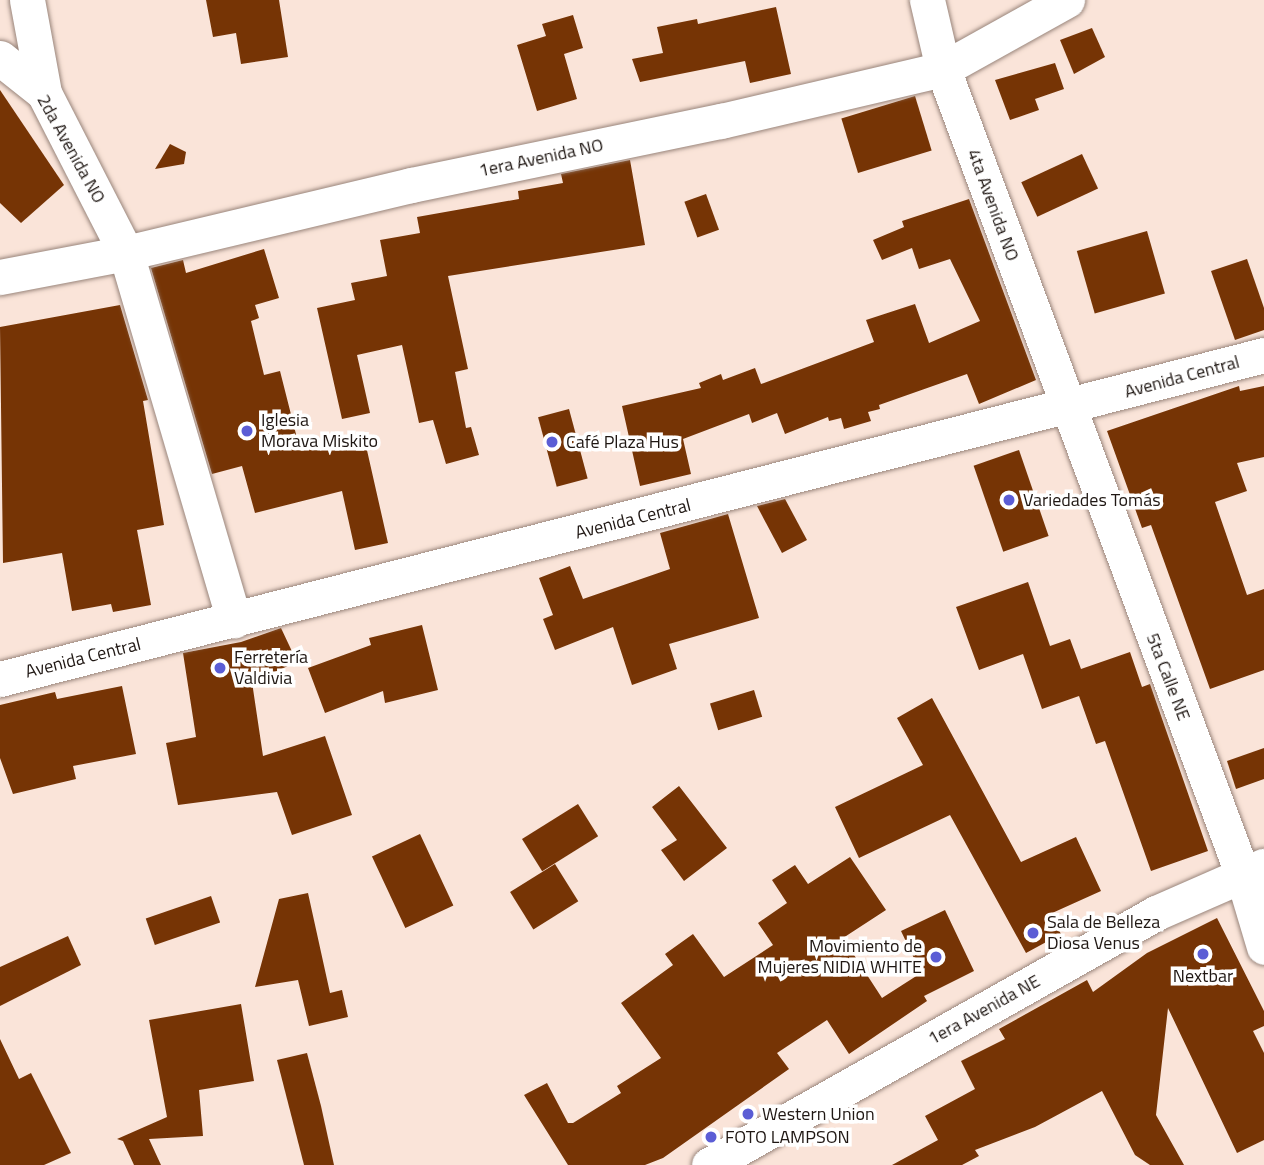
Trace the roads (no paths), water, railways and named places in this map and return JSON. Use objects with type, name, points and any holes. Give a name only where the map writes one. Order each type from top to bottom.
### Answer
[{"type":"street","points":[[27,0],[44,93]]},
{"type":"street","name":"4ta Avenida NO","points":[[927,0],[943,69],[1066,409]]},
{"type":"street","name":"1era Avenida NO","points":[[0,277],[126,253],[411,184],[721,121],[943,69],[1067,0]]},
{"type":"street","name":"2da Avenida NO","points":[[0,58],[44,93],[126,253],[234,620]]},
{"type":"street","name":"Avenida Central","points":[[0,678],[1066,409],[1264,355]]},
{"type":"street","name":"5ta Calle NE","points":[[1066,409],[1253,869],[1264,947]]},
{"type":"street","name":"1era Avenida NE","points":[[709,1165],[1156,913],[1253,869]]},
{"type":"place","name":"Iglesia Morava Miskito","points":[[247,431]]},
{"type":"place","name":"Café Plaza Hus","points":[[552,442]]},
{"type":"place","name":"Variedades Tomás","points":[[1009,500]]},
{"type":"place","name":"Ferretería Valdivia","points":[[220,668]]},
{"type":"place","name":"Sala de Belleza Diosa Venus","points":[[1033,933]]},
{"type":"place","name":"Nextbar","points":[[1203,954]]},
{"type":"place","name":"Movimiento de Mujeres NIDIA WHITE","points":[[936,957]]},
{"type":"place","name":"Western Union","points":[[748,1114]]},
{"type":"place","name":"FOTO LAMPSON","points":[[711,1137]]}]
